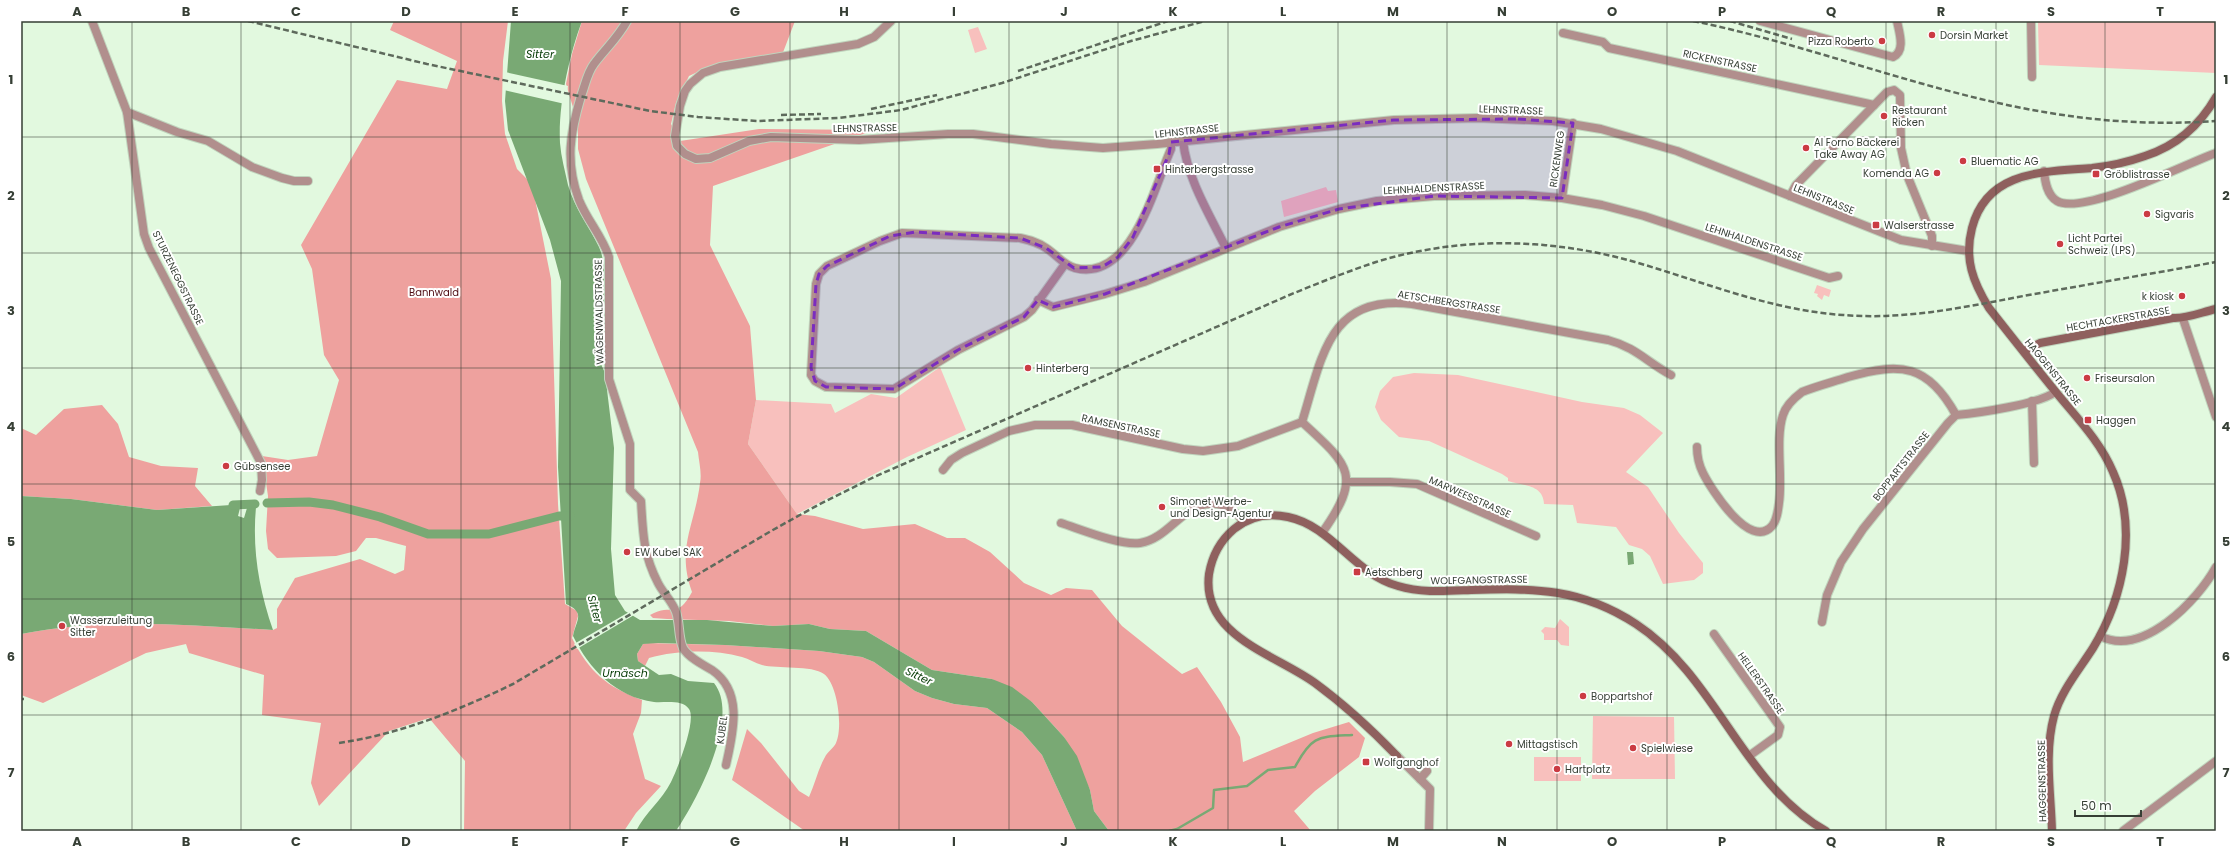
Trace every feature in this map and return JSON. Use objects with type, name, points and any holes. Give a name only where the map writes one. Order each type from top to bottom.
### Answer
[{"type":"street","name":"STURZENEGGSTRASSE","points":[[92,21],[127,112],[147,241],[261,463],[262,480],[260,491]]},
{"type":"street","name":"WÄGENWALDSTRASSE","points":[[627,21],[616,40],[593,65],[586,81],[572,127],[570,142],[572,177],[580,201],[605,245],[609,257],[609,379],[630,444],[630,490],[641,501],[644,548],[658,583],[676,612],[683,648]]},
{"type":"street","name":"LEHNSTRASSE","points":[[891,21],[874,37],[858,44],[720,67],[703,73],[690,84],[681,99],[675,136],[680,150],[691,157],[703,159],[749,141],[766,138],[859,140],[948,134],[973,134],[1050,144],[1103,148],[1394,120],[1518,119],[1573,123],[1656,144],[1901,240],[1968,251]]},
{"type":"street","points":[[1760,21],[1892,58],[1900,51],[1901,40],[1897,21]]},
{"type":"street","points":[[2031,21],[2032,77]]},
{"type":"street","name":"RICKENSTRASSE","points":[[1563,33],[1603,42],[1609,48],[1874,105]]},
{"type":"street","points":[[1790,196],[1796,185],[1889,90],[1897,91],[1900,95],[1901,148],[1906,175],[1932,236],[1932,246]]},
{"type":"street","name":"HAGGENSTRASSE","points":[[2052,831],[2050,745],[2054,717],[2062,697],[2100,636],[2112,607],[2124,564],[2127,537],[2125,509],[2120,489],[2105,455],[2084,426],[2055,392],[1989,308],[1979,292],[1969,266],[1968,251],[1973,223],[1988,198],[2010,181],[2044,172],[2102,167],[2133,160],[2156,152],[2173,143],[2196,124],[2216,97]]},
{"type":"street","points":[[127,112],[177,132],[208,141],[252,167],[294,181],[308,181]]},
{"type":"street","name":"RICKENWEG","points":[[1562,198],[1573,123]]},
{"type":"street","points":[[1183,140],[1186,160],[1192,177],[1226,248]]},
{"type":"street","points":[[1065,264],[1024,317],[958,350],[894,389],[826,387],[815,381],[811,375],[816,284],[819,274],[827,266],[885,238],[902,233],[915,232],[1020,238],[1031,240],[1046,248],[1065,264],[1081,270],[1095,269],[1108,264],[1123,252],[1133,237],[1171,149],[1171,142]]},
{"type":"street","points":[[2044,172],[2048,190],[2052,197],[2061,203],[2075,204],[2105,198],[2216,153]]},
{"type":"street","name":"LEHNHALDENSTRASSE","points":[[1038,300],[1053,307],[1105,294],[1144,282],[1226,248],[1311,216],[1377,201],[1466,195],[1525,195],[1562,198],[1644,216],[1829,278],[1838,276]]},
{"type":"street","name":"AETSCHBERGSTRASSE","points":[[1302,422],[1325,351],[1339,325],[1356,311],[1376,304],[1412,304],[1617,342],[1634,349],[1656,367],[1671,375]]},
{"type":"street","name":"HECHTACKERSTRASSE","points":[[2024,351],[2040,343],[2173,318],[2183,319],[2192,314],[2216,309]]},
{"type":"street","points":[[2183,319],[2216,417]]},
{"type":"street","points":[[1697,447],[1697,454],[1702,472],[1710,487],[1738,521],[1746,528],[1755,532],[1763,531],[1771,527],[1777,515],[1781,476],[1780,431],[1783,415],[1793,399],[1802,392],[1876,369],[1903,369],[1913,372],[1930,382],[1946,399],[1956,415],[2046,398],[2055,392]]},
{"type":"street","points":[[2032,401],[2034,463]]},
{"type":"street","name":"BOPPARTSTRASSE","points":[[1822,622],[1827,595],[1841,562],[1864,529],[1931,443],[1956,415]]},
{"type":"street","points":[[1302,422],[1338,455],[1348,482],[1342,501],[1322,533]]},
{"type":"street","name":"RAMSENSTRASSE","points":[[943,470],[950,460],[962,453],[1009,431],[1035,425],[1058,424],[1081,427],[1183,449],[1203,451],[1238,446],[1302,422]]},
{"type":"street","name":"MARWEESSTRASSE","points":[[1348,482],[1390,482],[1417,484],[1536,536]]},
{"type":"street","points":[[1061,523],[1132,543],[1150,540],[1160,535],[1190,510],[1203,504],[1227,507],[1237,514],[1244,522]]},
{"type":"street","name":"WOLFGANGSTRASSE","points":[[1429,831],[1430,789],[1370,728],[1334,697],[1296,671],[1241,639],[1228,629],[1219,617],[1209,591],[1212,562],[1222,541],[1244,522],[1258,516],[1282,516],[1306,522],[1322,533],[1368,572],[1395,586],[1430,591],[1507,589],[1558,592],[1588,599],[1613,610],[1650,634],[1677,659],[1702,688],[1767,780],[1791,805],[1826,831]]},
{"type":"street","points":[[2100,636],[2111,640],[2122,640],[2140,636],[2161,626],[2186,606],[2206,582],[2216,567]]},
{"type":"street","name":"HELLERSTRASSE","points":[[1714,634],[1780,727],[1778,735],[1749,756]]},
{"type":"street","name":"KUBEL","points":[[683,648],[688,654],[725,682],[731,696],[734,713],[734,728],[726,765]]},
{"type":"street","points":[[2122,831],[2216,761]]},
{"type":"street","points":[[1420,779],[1427,772]]},
{"type":"highlighted area","points":[[1518,119],[1573,123],[1562,198],[1434,196],[1339,209],[1279,227],[1105,294],[1053,307],[1038,300],[1024,317],[958,350],[894,389],[826,387],[815,381],[811,368],[816,284],[819,274],[827,266],[890,236],[915,232],[1020,238],[1046,248],[1074,268],[1102,267],[1118,257],[1133,237],[1169,154],[1171,142],[1394,120]]},
{"type":"shaded area","points":[[2038,21],[2216,21],[2216,73],[2039,65]]},
{"type":"shaded area","points":[[978,27],[987,49],[975,53],[968,30]]},
{"type":"shaded area","points":[[1326,187],[1328,191],[1336,190],[1338,202],[1284,217],[1281,201]]},
{"type":"shaded area","points":[[1817,285],[1831,290],[1829,297],[1824,295],[1822,300],[1817,296],[1818,294],[1814,293]]},
{"type":"shaded area","points":[[940,367],[966,430],[907,457],[797,514],[748,444],[756,400],[831,404],[835,413],[871,394],[896,398]]},
{"type":"shaded area","points":[[1414,373],[1458,375],[1582,402],[1624,408],[1640,415],[1663,433],[1626,472],[1648,487],[1679,533],[1703,563],[1703,573],[1694,580],[1663,584],[1650,556],[1642,549],[1629,545],[1616,527],[1577,523],[1573,505],[1544,504],[1543,497],[1536,489],[1508,481],[1508,478],[1502,474],[1429,441],[1399,437],[1381,420],[1375,407],[1380,391],[1393,377]]},
{"type":"shaded area","points":[[1560,619],[1569,627],[1569,646],[1561,645],[1557,640],[1544,640],[1544,634],[1541,631],[1545,627],[1555,628]]},
{"type":"shaded area","name":"Spielwiese","points":[[1593,716],[1674,717],[1675,779],[1592,779]]},
{"type":"shaded area","name":"Hartplatz","points":[[1534,757],[1581,757],[1581,781],[1534,781]]},
{"type":"green space","name":"Bannwald","points":[[394,21],[508,21],[503,61],[502,101],[505,134],[517,169],[532,184],[551,279],[558,504],[565,604],[577,611],[578,616],[572,638],[578,650],[592,669],[609,684],[642,700],[641,713],[633,734],[645,779],[661,786],[636,813],[624,831],[464,831],[465,761],[429,718],[389,731],[319,806],[311,783],[321,723],[262,715],[264,675],[189,653],[186,644],[146,653],[43,703],[21,695],[21,634],[52,629],[115,624],[178,625],[273,630],[277,628],[277,609],[295,578],[360,559],[395,574],[404,570],[406,546],[376,538],[366,538],[356,551],[336,556],[277,558],[268,549],[266,531],[268,496],[262,456],[288,460],[317,456],[339,380],[324,355],[312,269],[301,245],[397,80],[447,89],[457,61],[390,30]]},
{"type":"green space","points":[[582,21],[795,21],[782,55],[706,68],[689,76],[676,103],[671,124],[680,141],[759,129],[875,130],[713,186],[710,245],[750,326],[756,400],[748,444],[797,514],[815,516],[863,529],[915,524],[947,538],[965,538],[990,552],[1024,583],[1051,595],[1066,588],[1092,590],[1122,626],[1182,674],[1197,667],[1221,702],[1240,737],[1243,762],[1313,733],[1349,722],[1365,738],[1359,757],[1315,791],[1294,811],[1311,831],[1109,831],[1094,811],[1090,790],[1064,737],[1032,702],[992,679],[932,670],[866,631],[830,629],[809,624],[773,626],[729,621],[653,618],[650,615],[658,611],[678,609],[687,601],[692,592],[686,562],[686,549],[698,498],[701,479],[700,468],[698,452],[586,179],[578,149],[578,124],[566,84],[572,54]]},
{"type":"green space","points":[[102,405],[118,424],[129,457],[161,466],[198,468],[195,486],[212,506],[157,510],[71,499],[21,496],[21,428],[36,435],[64,409]]},
{"type":"green space","points":[[643,644],[725,645],[819,651],[862,657],[874,662],[915,691],[932,698],[954,704],[987,708],[1022,732],[1042,755],[1077,831],[805,831],[732,780],[747,729],[761,743],[799,791],[809,797],[826,755],[835,745],[838,736],[839,717],[836,697],[833,687],[824,674],[811,669],[768,666],[731,654],[707,652],[683,652],[660,655],[649,658],[645,666],[638,661],[637,654]]},
{"type":"water","name":"Sitter","points":[[511,21],[582,21],[565,81],[561,113],[560,143],[568,185],[578,209],[599,247],[604,270],[605,284],[603,314],[595,351],[605,373],[614,448],[611,549],[615,595],[625,611],[640,620],[707,620],[773,626],[809,624],[830,629],[866,631],[932,670],[992,679],[1012,687],[1032,702],[1064,737],[1077,756],[1090,790],[1094,811],[1109,831],[1077,831],[1042,755],[1022,732],[987,708],[954,704],[932,698],[915,691],[874,662],[862,657],[819,651],[725,645],[658,643],[643,644],[637,654],[638,661],[659,675],[671,674],[688,681],[714,683],[721,698],[722,716],[719,737],[713,758],[695,800],[676,831],[636,831],[671,782],[685,745],[691,715],[689,709],[682,704],[673,702],[654,702],[640,699],[616,688],[605,680],[587,660],[573,636],[578,614],[572,607],[566,604],[558,467],[561,281],[550,240],[508,130],[505,101]]},
{"type":"water","points":[[21,496],[71,499],[157,510],[231,505],[231,509],[240,508],[238,516],[244,518],[247,508],[256,507],[255,539],[260,584],[273,630],[178,625],[115,624],[52,629],[21,634]]},
{"type":"water","points":[[1627,552],[1633,552],[1634,564],[1628,565]]},
{"type":"pier","points":[[505,72],[568,86],[565,104],[504,90]]},
{"type":"pier","points":[[629,612],[634,615],[577,649],[574,644]]},
{"type":"waterway","points":[[267,503],[309,502],[333,505],[380,517],[428,534],[489,534],[559,516],[570,516]]},
{"type":"waterway","points":[[233,505],[255,504]]},
{"type":"waterway","points":[[1169,831],[1177,829],[1213,808],[1214,790],[1247,786],[1268,770],[1295,767],[1306,749],[1317,740],[1331,736],[1352,735]]},
{"type":"railway","points":[[248,21],[427,64],[650,111],[698,117],[757,121],[838,118],[901,110],[1002,83],[1131,41],[1205,21]]},
{"type":"railway","points":[[1018,71],[1168,21]]},
{"type":"railway","points":[[1693,21],[1781,43],[1956,93],[2044,112],[2130,122],[2173,123],[2216,121]]},
{"type":"railway","points":[[1730,21],[1792,39]]},
{"type":"railway","points":[[871,109],[937,95]]},
{"type":"railway","points":[[781,115],[821,114]]},
{"type":"railway","points":[[339,743],[384,734],[428,720],[513,684],[771,531],[818,505],[874,477],[1287,296],[1376,262],[1440,248],[1473,244],[1506,243],[1571,248],[1635,262],[1763,301],[1816,312],[1865,316],[1887,316],[1953,309],[2216,262]]},
{"type":"place","name":"Dorsin Market","points":[[1932,35]]},
{"type":"place","name":"Pizza Roberto","points":[[1882,41]]},
{"type":"place","name":"Restaurant Ricken","points":[[1884,116]]},
{"type":"place","name":"Al Forno Bäckerei Take Away AG","points":[[1806,148]]},
{"type":"place","name":"Bluematic AG","points":[[1963,161]]},
{"type":"place","name":"Hinterbergstrasse","points":[[1157,169]]},
{"type":"place","name":"Komenda AG","points":[[1937,173]]},
{"type":"place","name":"Gröblistrasse","points":[[2096,174]]},
{"type":"place","name":"Sigvaris","points":[[2147,214]]},
{"type":"place","name":"Walserstrasse","points":[[1876,225]]},
{"type":"place","name":"Licht Partei Schweiz (LPS)","points":[[2060,244]]},
{"type":"place","name":"k kiosk","points":[[2182,296]]},
{"type":"place","name":"Hinterberg","points":[[1028,368]]},
{"type":"place","name":"Friseursalon","points":[[2087,378]]},
{"type":"place","name":"Haggen","points":[[2088,420]]},
{"type":"place","name":"Gübsensee","points":[[226,466]]},
{"type":"place","name":"Simonet Werbe- und Design-Agentur","points":[[1162,507]]},
{"type":"place","name":"EW Kubel SAK","points":[[627,552]]},
{"type":"place","name":"Aetschberg","points":[[1357,572]]},
{"type":"place","name":"Wasserzuleitung Sitter","points":[[62,626]]},
{"type":"place","name":"Boppartshof","points":[[1583,696]]},
{"type":"place","name":"Mittagstisch","points":[[1509,744]]},
{"type":"place","name":"Spielwiese","points":[[1633,748]]},
{"type":"place","name":"Wolfganghof","points":[[1366,762]]},
{"type":"place","name":"Hartplatz","points":[[1557,769]]},
{"type":"water label","name":"Urnäsch","points":[[625,673]]}]
